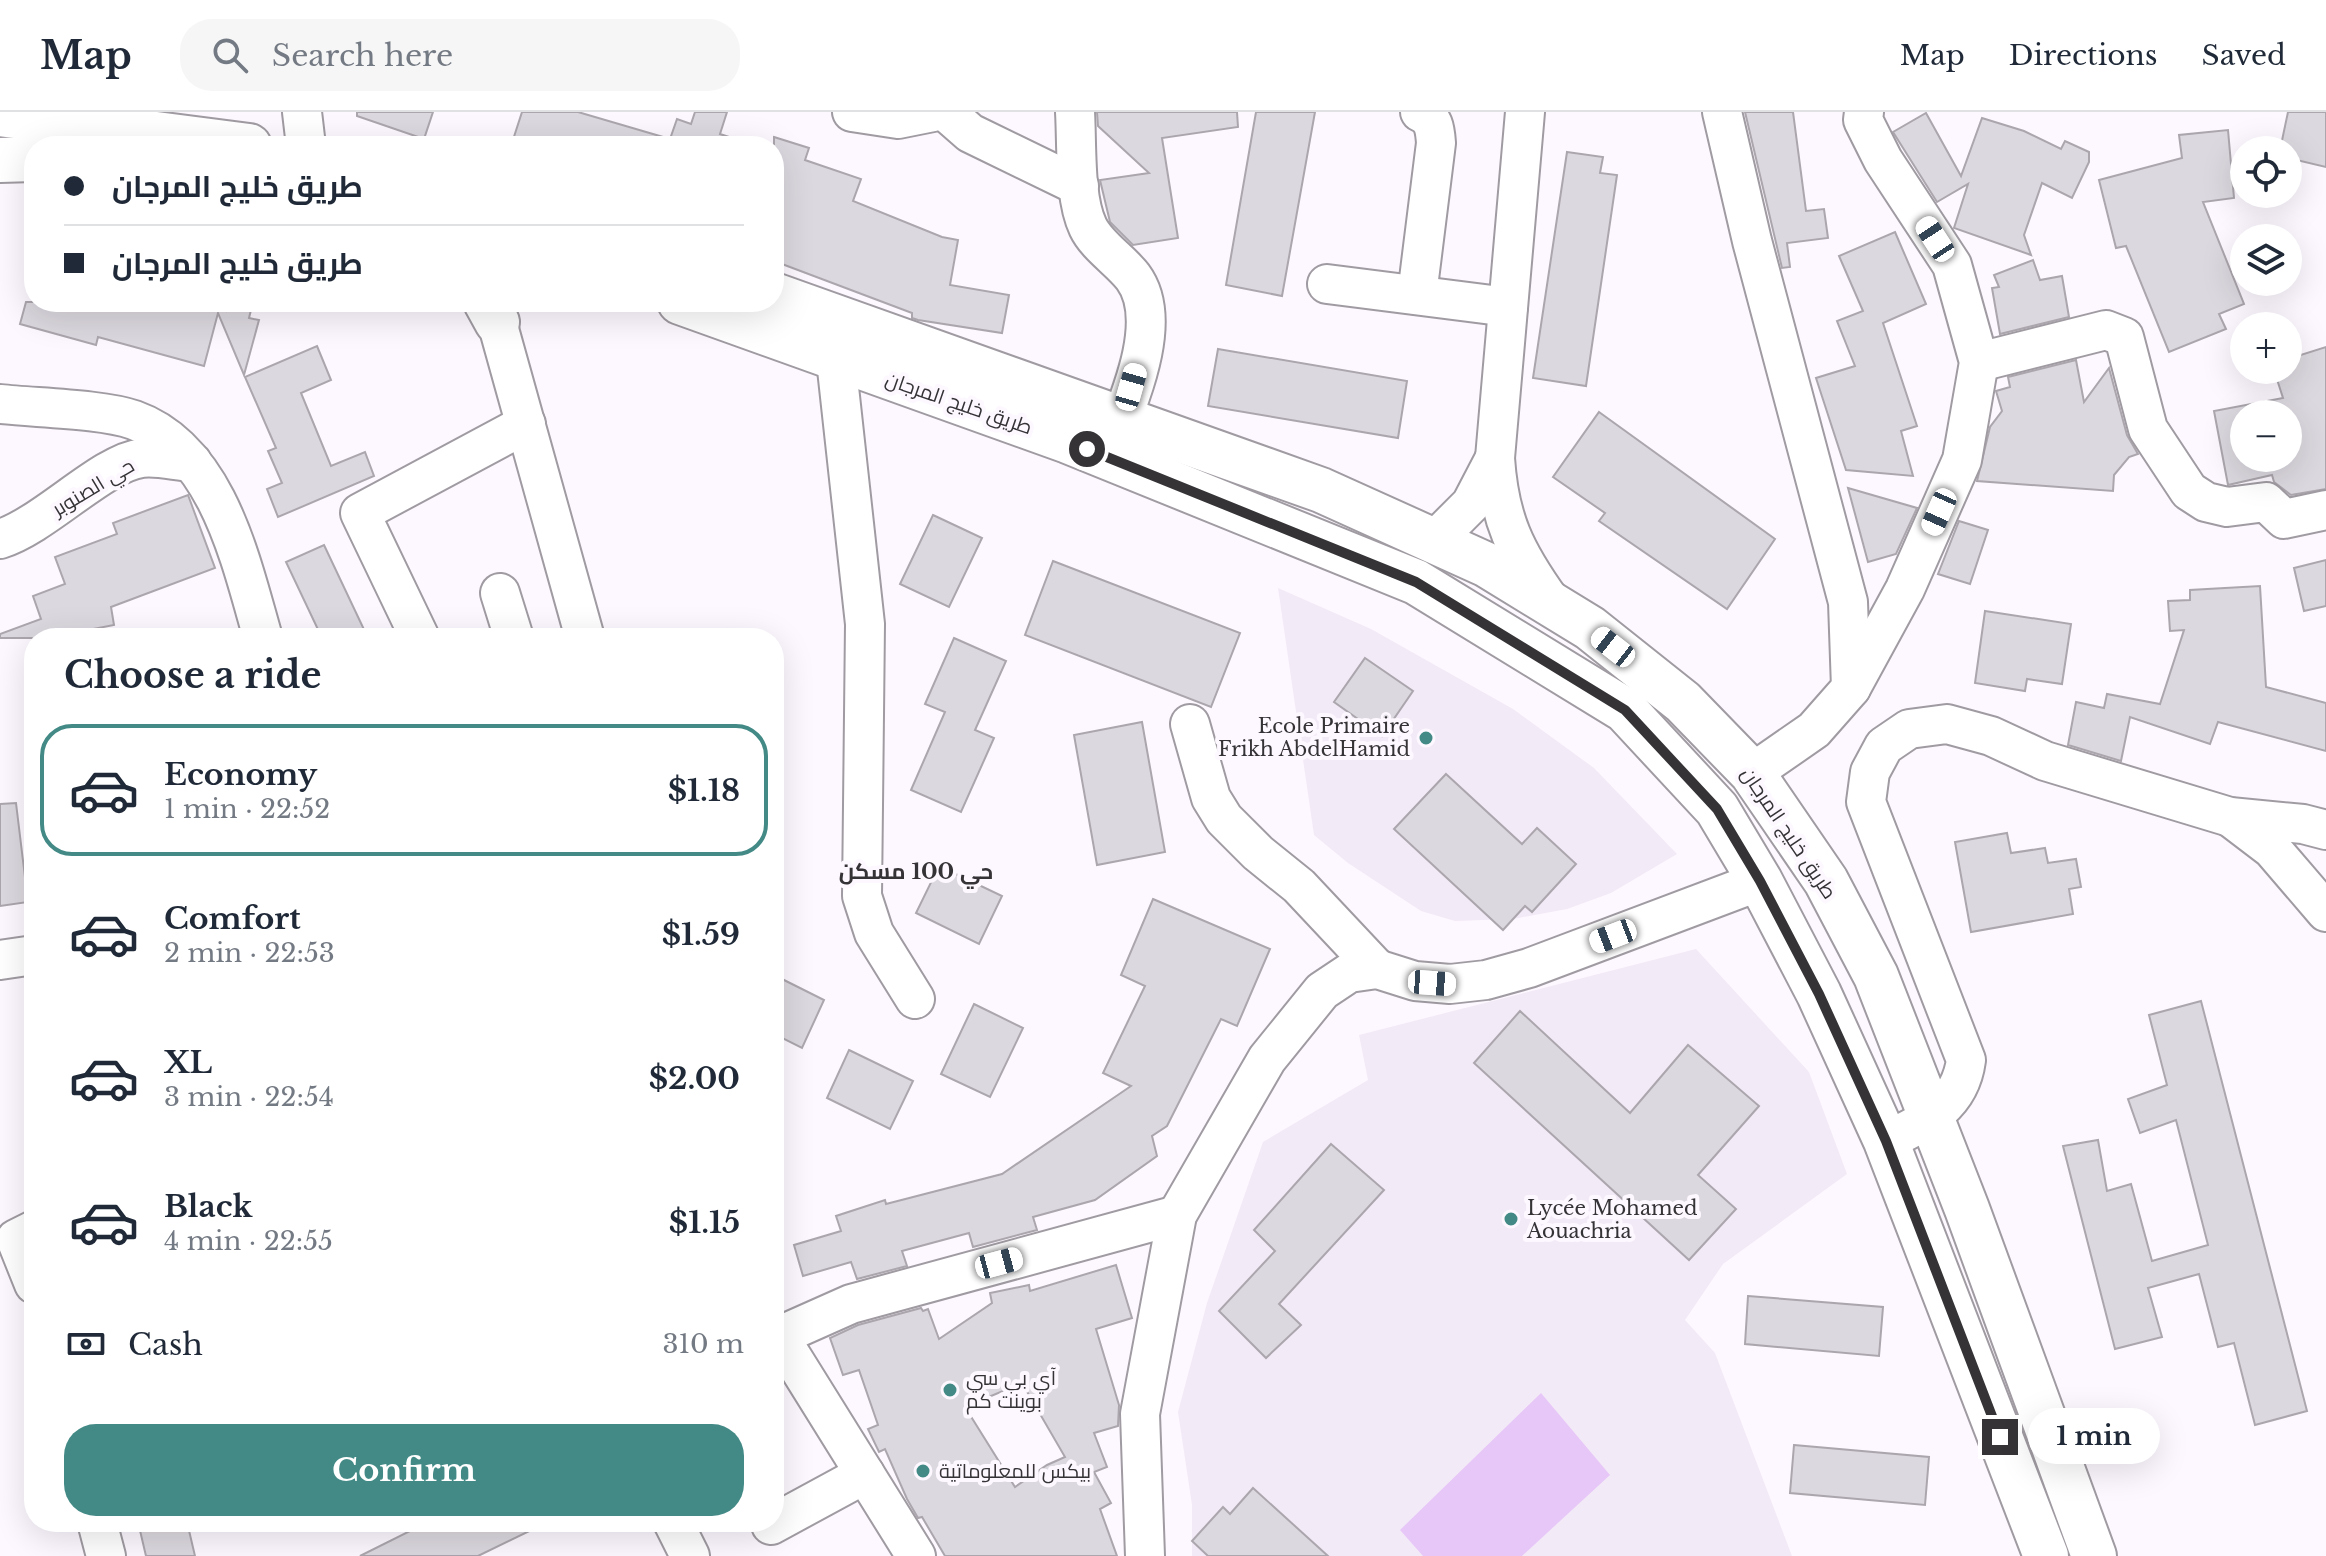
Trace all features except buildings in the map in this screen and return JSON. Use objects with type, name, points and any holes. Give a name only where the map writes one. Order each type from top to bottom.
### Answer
[{"type":"main road","points":[[0,114],[171,136]]},
{"type":"main road","points":[[0,160],[24,159]]},
{"type":"main road","name":"طريق خليج المرجان","points":[[784,302],[840,339],[1107,457],[1416,582],[1625,710],[1717,809],[1760,881],[1819,994],[1886,1141],[2046,1556]]},
{"type":"main road","name":"طريق خليج المرجان","points":[[723,312],[840,339],[1123,417],[1321,490],[1487,565],[1590,628],[1683,702],[1752,773],[1826,881],[1876,976],[2094,1556]]},
{"type":"main road","points":[[1526,647],[1552,604]]},
{"type":"street","points":[[302,112],[305,136]]},
{"type":"street","points":[[852,112],[898,119],[933,112]]},
{"type":"street","points":[[946,112],[970,133],[1079,186]]},
{"type":"street","points":[[1075,112],[1079,186],[1088,228],[1133,277],[1145,298],[1148,325],[1123,417],[1107,457]]},
{"type":"street","points":[[1417,295],[1436,143],[1435,126],[1428,116],[1420,112]]},
{"type":"street","points":[[1525,112],[1495,458],[1498,497],[1507,530],[1522,562],[1552,604]]},
{"type":"street","points":[[1722,112],[1752,241],[1848,602],[1851,688]]},
{"type":"street","points":[[1752,773],[1814,730],[1851,688],[1905,589],[1962,460],[1979,362],[1952,265],[1883,160],[1863,120],[1864,112]]},
{"type":"street","points":[[1327,284],[1508,307]]},
{"type":"street","points":[[497,312],[582,628]]},
{"type":"street","points":[[1979,362],[2106,330],[2116,331],[2124,337],[2148,429],[2189,491],[2206,502],[2227,507],[2266,502],[2284,519],[2326,510]]},
{"type":"street","points":[[840,339],[865,624],[861,885],[866,915],[874,933],[915,999]]},
{"type":"street","points":[[0,404],[130,419],[158,430],[192,462],[217,502],[246,578],[260,628]]},
{"type":"street","points":[[415,628],[360,513],[526,424]]},
{"type":"street","name":"حي الصنوبر","points":[[0,539],[47,515],[118,467],[141,458],[192,462]]},
{"type":"street","points":[[1434,541],[1471,504],[1495,458]]},
{"type":"street","points":[[500,593],[511,628]]},
{"type":"street","points":[[1190,724],[1211,798],[1224,819],[1258,853],[1299,886],[1377,969]]},
{"type":"street","points":[[1886,1141],[1931,1119],[1954,1097],[1964,1078],[1966,1060],[1866,802],[1870,772],[1884,746],[1909,729],[1947,724],[1991,736],[2045,761],[2230,817],[2303,824],[2326,830]]},
{"type":"street","points":[[2230,817],[2272,849],[2326,912]]},
{"type":"street","points":[[1145,1556],[1140,1414],[1177,1215],[1267,1059],[1322,991],[1349,973],[1377,969],[1415,981],[1450,984],[1486,980],[1529,968],[1760,881]]},
{"type":"street","points":[[0,960],[24,956]]},
{"type":"street","points":[[784,1329],[851,1304],[1177,1215]]},
{"type":"street","points":[[24,1235],[16,1239],[24,1259]]},
{"type":"street","points":[[784,1345],[916,1556]]},
{"type":"street","points":[[784,1518],[865,1474]]},
{"type":"street","points":[[100,1532],[106,1556]]},
{"type":"street","points":[[678,1532],[690,1556]]},
{"type":"shaded area","name":"Ecole Primaire Frikh AbdelHamid","points":[[1278,588],[1371,629],[1513,709],[1594,768],[1677,854],[1611,893],[1567,909],[1513,919],[1455,921],[1421,911],[1348,863],[1314,835]]},
{"type":"shaded area","name":"Lycée Mohamed Aouachria","points":[[1696,949],[1809,1072],[1847,1174],[1723,1264],[1685,1320],[1715,1353],[1792,1556],[1192,1556],[1192,1505],[1178,1412],[1207,1303],[1263,1142],[1368,1080],[1359,1035]]},
{"type":"shaded area","points":[[1541,1393],[1610,1475],[1522,1556],[1423,1556],[1400,1530]]},
{"type":"place","name":"Ecole Primaire Frikh AbdelHamid","points":[[1426,738]]},
{"type":"place","name":"Lycée Mohamed Aouachria","points":[[1511,1219]]},
{"type":"place","name":"آي بي سي بوينت كم","points":[[950,1390]]},
{"type":"place","name":"بيكس للمعلوماتية","points":[[923,1471]]},
{"type":"district","name":"حي 100 مسكن","points":[[916,871]]},
{"type":"route","points":[[1087,449],[1416,582],[1625,710],[1717,809],[1760,881],[1819,994],[1886,1141],[2000,1437]]}]
